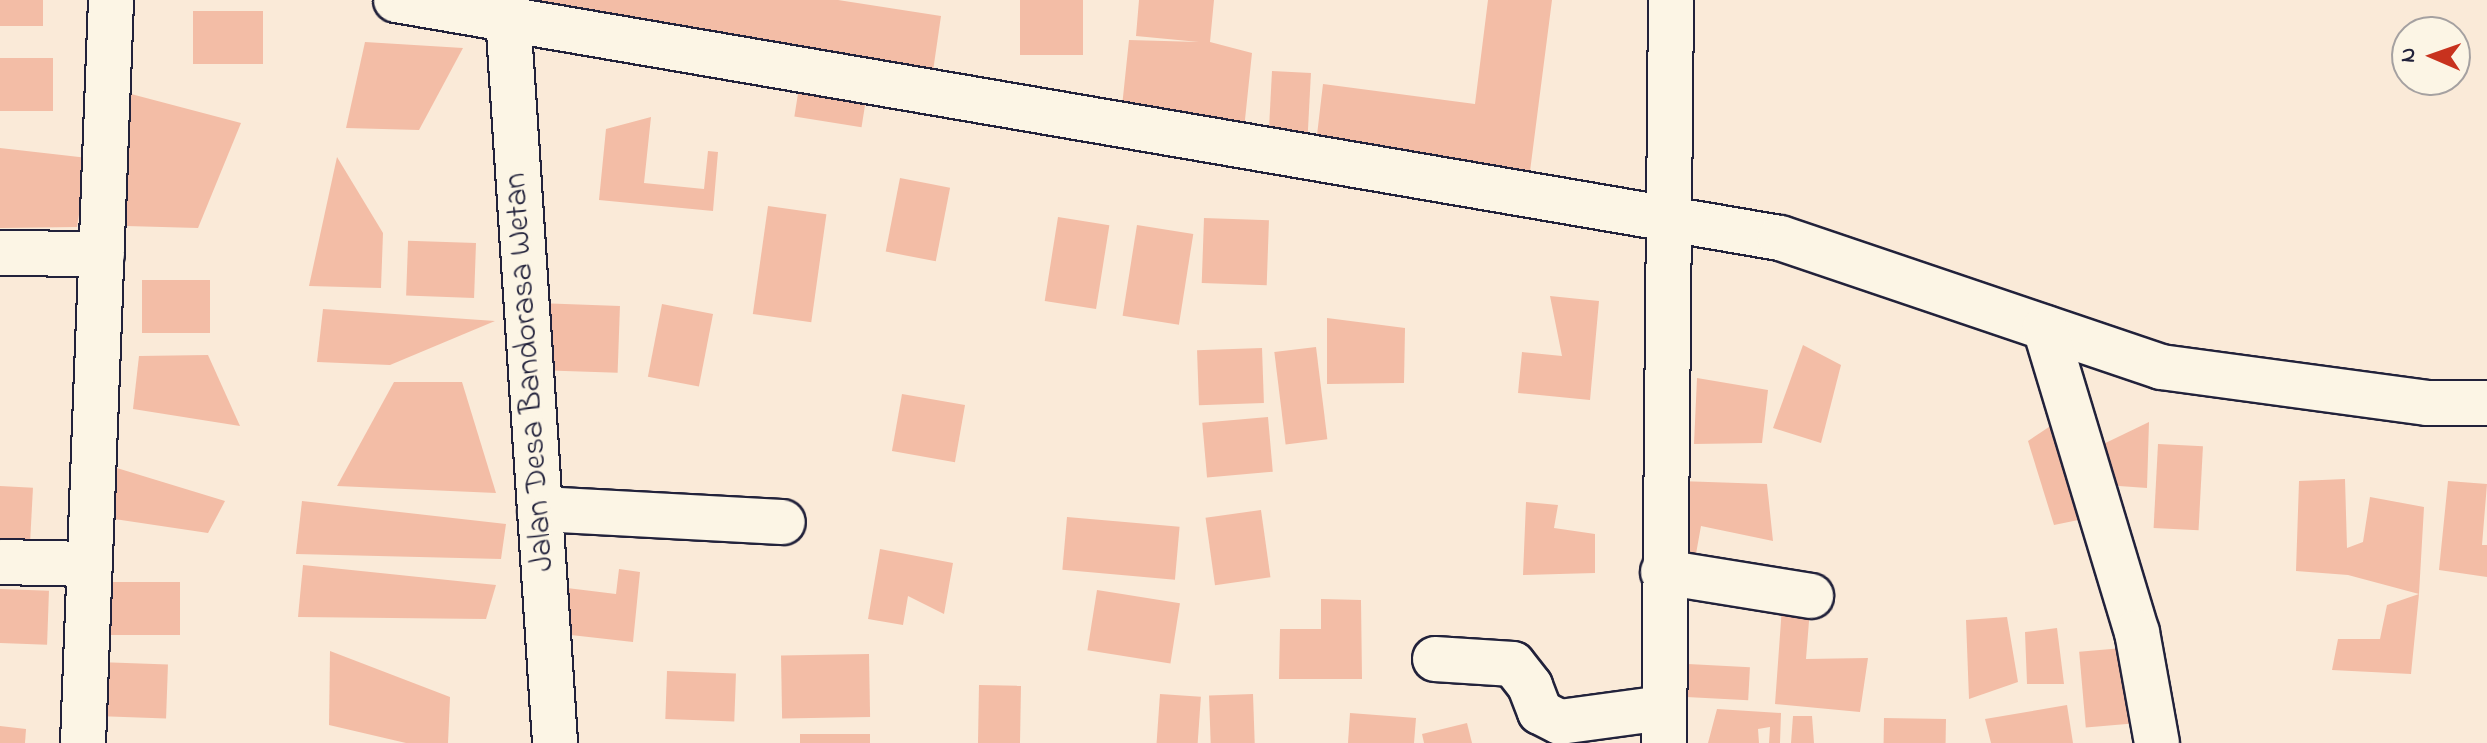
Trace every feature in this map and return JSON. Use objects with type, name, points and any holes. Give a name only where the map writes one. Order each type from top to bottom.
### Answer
[{"type":"street","points":[[83,743],[111,0]]},
{"type":"street","points":[[396,0],[507,10],[1780,238],[2161,367],[2427,403],[2487,403]]},
{"type":"street","points":[[1435,659],[1513,664],[1540,712],[1560,722],[1663,726],[1663,572],[1672,220],[1671,0]]},
{"type":"street","name":"Jalan Desa Bandorasa Wetan","points":[[507,10],[555,743]]},
{"type":"street","points":[[0,253],[102,254]]},
{"type":"street","points":[[2045,328],[2137,632],[2157,743]]},
{"type":"street","points":[[540,509],[783,522]]},
{"type":"street","points":[[0,562],[90,564]]},
{"type":"street","points":[[1663,572],[1811,596]]},
{"type":"building","points":[[0,0],[43,0],[43,26],[0,26]]},
{"type":"building","points":[[528,0],[838,0],[941,16],[932,78],[526,16]]},
{"type":"building","points":[[1020,0],[1083,0],[1083,55],[1020,55]]},
{"type":"building","points":[[1139,0],[1214,0],[1210,42],[1252,53],[1244,129],[1121,116],[1129,40],[1199,42],[1136,36]]},
{"type":"building","points":[[1488,0],[1552,0],[1529,179],[1315,152],[1323,84],[1475,104]]},
{"type":"building","points":[[193,11],[263,11],[263,64],[193,64]]},
{"type":"building","points":[[365,42],[463,48],[419,130],[346,128]]},
{"type":"building","points":[[0,58],[53,58],[53,111],[0,111]]},
{"type":"building","points":[[1272,71],[1311,73],[1307,141],[1268,139]]},
{"type":"building","points":[[800,81],[867,92],[862,127],[794,117]]},
{"type":"building","points":[[131,94],[241,123],[198,228],[126,226]]},
{"type":"building","points":[[651,117],[644,183],[704,189],[708,151],[718,152],[713,211],[599,200],[606,129]]},
{"type":"building","points":[[0,148],[88,158],[77,227],[0,228]]},
{"type":"building","points":[[337,157],[383,233],[381,288],[309,286]]},
{"type":"building","points":[[900,178],[950,188],[936,261],[886,252]]},
{"type":"building","points":[[768,206],[826,214],[811,322],[753,314]]},
{"type":"building","points":[[1058,217],[1109,225],[1096,309],[1045,301]]},
{"type":"building","points":[[1204,218],[1269,220],[1267,285],[1202,283]]},
{"type":"building","points":[[1137,225],[1193,234],[1179,325],[1123,316]]},
{"type":"building","points":[[408,241],[476,243],[474,298],[406,296]]},
{"type":"building","points":[[142,280],[210,280],[210,333],[142,333]]},
{"type":"building","points":[[1550,296],[1599,301],[1590,400],[1518,393],[1522,352],[1562,356]]},
{"type":"building","points":[[537,303],[620,306],[618,373],[535,370]]},
{"type":"building","points":[[662,304],[713,314],[699,387],[648,377]]},
{"type":"building","points":[[323,309],[495,321],[390,365],[317,362]]},
{"type":"building","points":[[1327,318],[1405,328],[1404,383],[1327,384]]},
{"type":"building","points":[[1803,345],[1841,365],[1821,443],[1773,428]]},
{"type":"building","points":[[1316,347],[1327,439],[1286,444],[1274,352]]},
{"type":"building","points":[[1262,348],[1264,403],[1199,405],[1197,350]]},
{"type":"building","points":[[208,355],[240,426],[133,409],[139,356]]},
{"type":"building","points":[[1697,378],[1768,390],[1762,443],[1694,444]]},
{"type":"building","points":[[394,382],[462,382],[496,493],[337,486]]},
{"type":"building","points":[[902,394],[965,405],[955,462],[892,451]]},
{"type":"building","points":[[1268,417],[1273,472],[1207,478],[1202,423]]},
{"type":"building","points":[[2061,419],[2093,517],[2054,525],[2028,441]]},
{"type":"building","points":[[2149,422],[2147,488],[2105,485],[2093,449]]},
{"type":"building","points":[[2158,444],[2203,446],[2199,530],[2154,528]]},
{"type":"building","points":[[107,465],[225,501],[208,533],[101,517]]},
{"type":"building","points":[[2345,479],[2347,548],[2363,542],[2370,497],[2424,507],[2419,594],[2348,575],[2296,571],[2299,481]]},
{"type":"building","points":[[1679,481],[1767,484],[1773,541],[1701,526],[1694,565],[1671,565]]},
{"type":"building","points":[[2448,481],[2487,484],[2482,545],[2487,545],[2487,577],[2439,570]]},
{"type":"building","points":[[0,486],[33,488],[30,543],[0,541]]},
{"type":"building","points":[[302,501],[506,524],[501,559],[296,554]]},
{"type":"building","points":[[1526,502],[1558,505],[1554,528],[1595,534],[1595,573],[1523,575]]},
{"type":"building","points":[[1261,510],[1270,577],[1215,585],[1206,518]]},
{"type":"building","points":[[1067,517],[1180,527],[1175,580],[1062,570]]},
{"type":"building","points":[[880,549],[953,563],[944,614],[908,596],[903,625],[868,619]]},
{"type":"building","points":[[303,565],[496,585],[486,619],[298,617]]},
{"type":"building","points":[[619,569],[640,572],[633,642],[562,634],[567,588],[616,594]]},
{"type":"building","points":[[110,582],[180,582],[180,635],[110,635]]},
{"type":"building","points":[[0,589],[49,591],[47,645],[0,643]]},
{"type":"building","points":[[1097,590],[1180,603],[1170,663],[1087,650]]},
{"type":"building","points":[[2419,594],[2411,674],[2332,670],[2338,639],[2380,639],[2387,605]]},
{"type":"building","points":[[1811,596],[1806,659],[1868,658],[1860,712],[1775,704],[1782,607]]},
{"type":"building","points":[[1321,599],[1361,600],[1362,679],[1279,679],[1280,629],[1321,629]]},
{"type":"building","points":[[2007,617],[2018,682],[1969,699],[1966,620]]},
{"type":"building","points":[[2057,628],[2064,684],[2027,684],[2025,632]]},
{"type":"building","points":[[2123,648],[2130,724],[2086,728],[2079,652]]},
{"type":"building","points":[[330,651],[450,697],[448,743],[406,743],[329,725]]},
{"type":"building","points":[[869,654],[870,717],[782,719],[781,656]]},
{"type":"building","points":[[98,662],[168,664],[166,718],[96,716]]},
{"type":"building","points":[[1688,664],[1750,667],[1748,700],[1686,697]]},
{"type":"building","points":[[667,671],[736,673],[734,721],[665,719]]},
{"type":"building","points":[[979,685],[1021,686],[1020,743],[978,743]]},
{"type":"building","points":[[1160,694],[1201,697],[1198,743],[1157,743]]},
{"type":"building","points":[[1253,694],[1255,743],[1211,743],[1209,696]]},
{"type":"building","points":[[2067,705],[2073,743],[1991,743],[1985,719]]},
{"type":"building","points":[[1717,709],[1781,713],[1780,743],[1769,743],[1770,727],[1758,729],[1759,743],[1708,743]]},
{"type":"building","points":[[1350,713],[1416,718],[1414,743],[1348,743]]},
{"type":"building","points":[[1793,716],[1812,716],[1814,743],[1791,743]]},
{"type":"building","points":[[1884,718],[1946,719],[1946,743],[1884,743]]},
{"type":"building","points":[[1467,723],[1472,743],[1424,743],[1422,734]]},
{"type":"building","points":[[0,726],[26,729],[25,743],[0,743]]},
{"type":"building","points":[[800,734],[870,734],[870,743],[800,743]]}]
